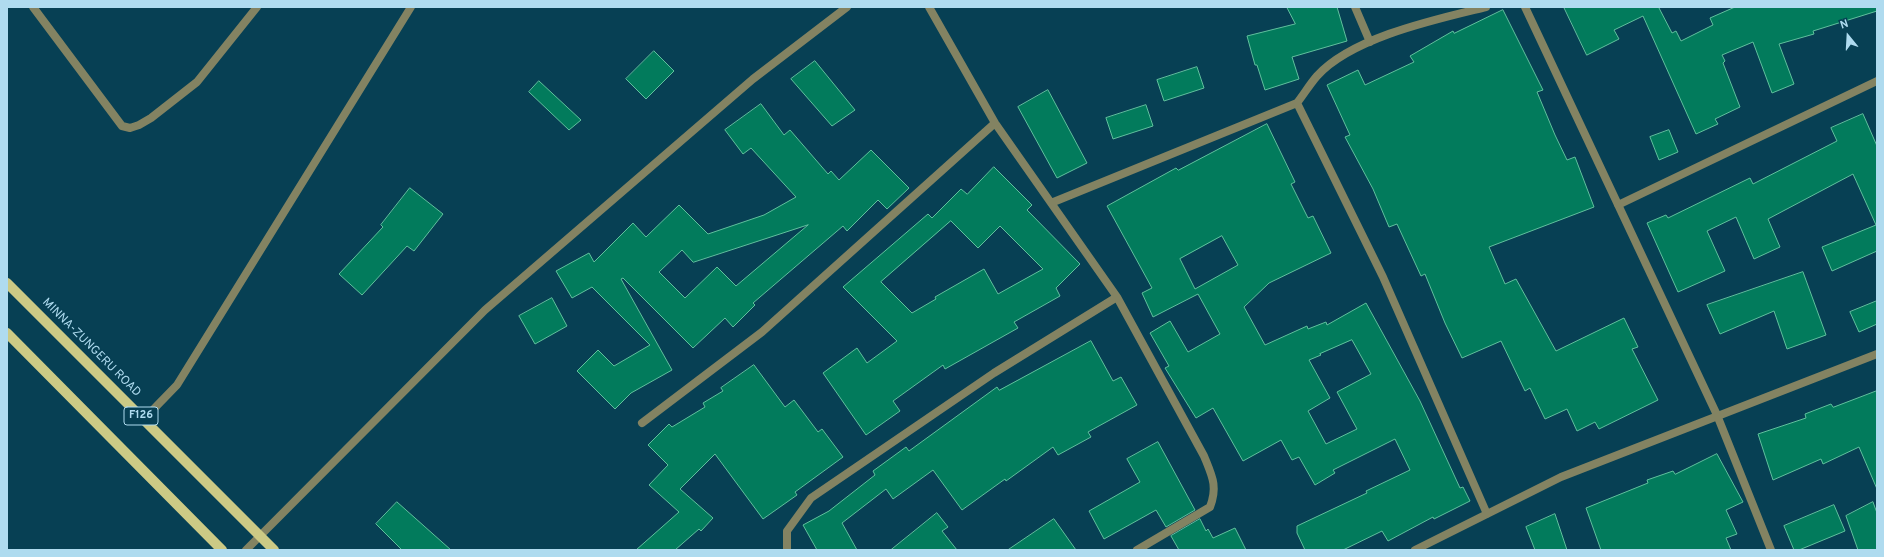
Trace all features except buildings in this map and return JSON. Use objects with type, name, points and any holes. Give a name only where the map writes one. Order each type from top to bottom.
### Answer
[{"type":"main road","name":"MINNA-ZUNGERU ROAD","points":[[7,283],[274,550]]},
{"type":"main road","points":[[7,333],[222,550]]},
{"type":"street","points":[[33,7],[122,126],[130,128],[151,118],[197,82],[257,7]]},
{"type":"street","points":[[144,419],[177,385],[411,7]]},
{"type":"street","points":[[246,550],[261,537],[485,310],[753,79],[847,7]]},
{"type":"street","points":[[929,7],[995,123],[1117,297],[1204,456],[1213,479],[1215,495],[1210,507],[1137,550]]},
{"type":"street","points":[[1355,7],[1370,42]]},
{"type":"street","points":[[1051,203],[1297,103],[1318,75],[1340,58],[1370,42],[1414,25],[1486,7]]},
{"type":"street","points":[[1524,7],[1717,415],[1771,550]]},
{"type":"street","points":[[1618,205],[1877,81]]},
{"type":"street","points":[[1297,103],[1383,277],[1487,514]]},
{"type":"street","points":[[642,423],[762,332],[995,123]]},
{"type":"street","points":[[787,550],[787,531],[811,498],[994,373],[1117,297]]},
{"type":"street","points":[[1415,550],[1561,477],[1877,354]]}]
